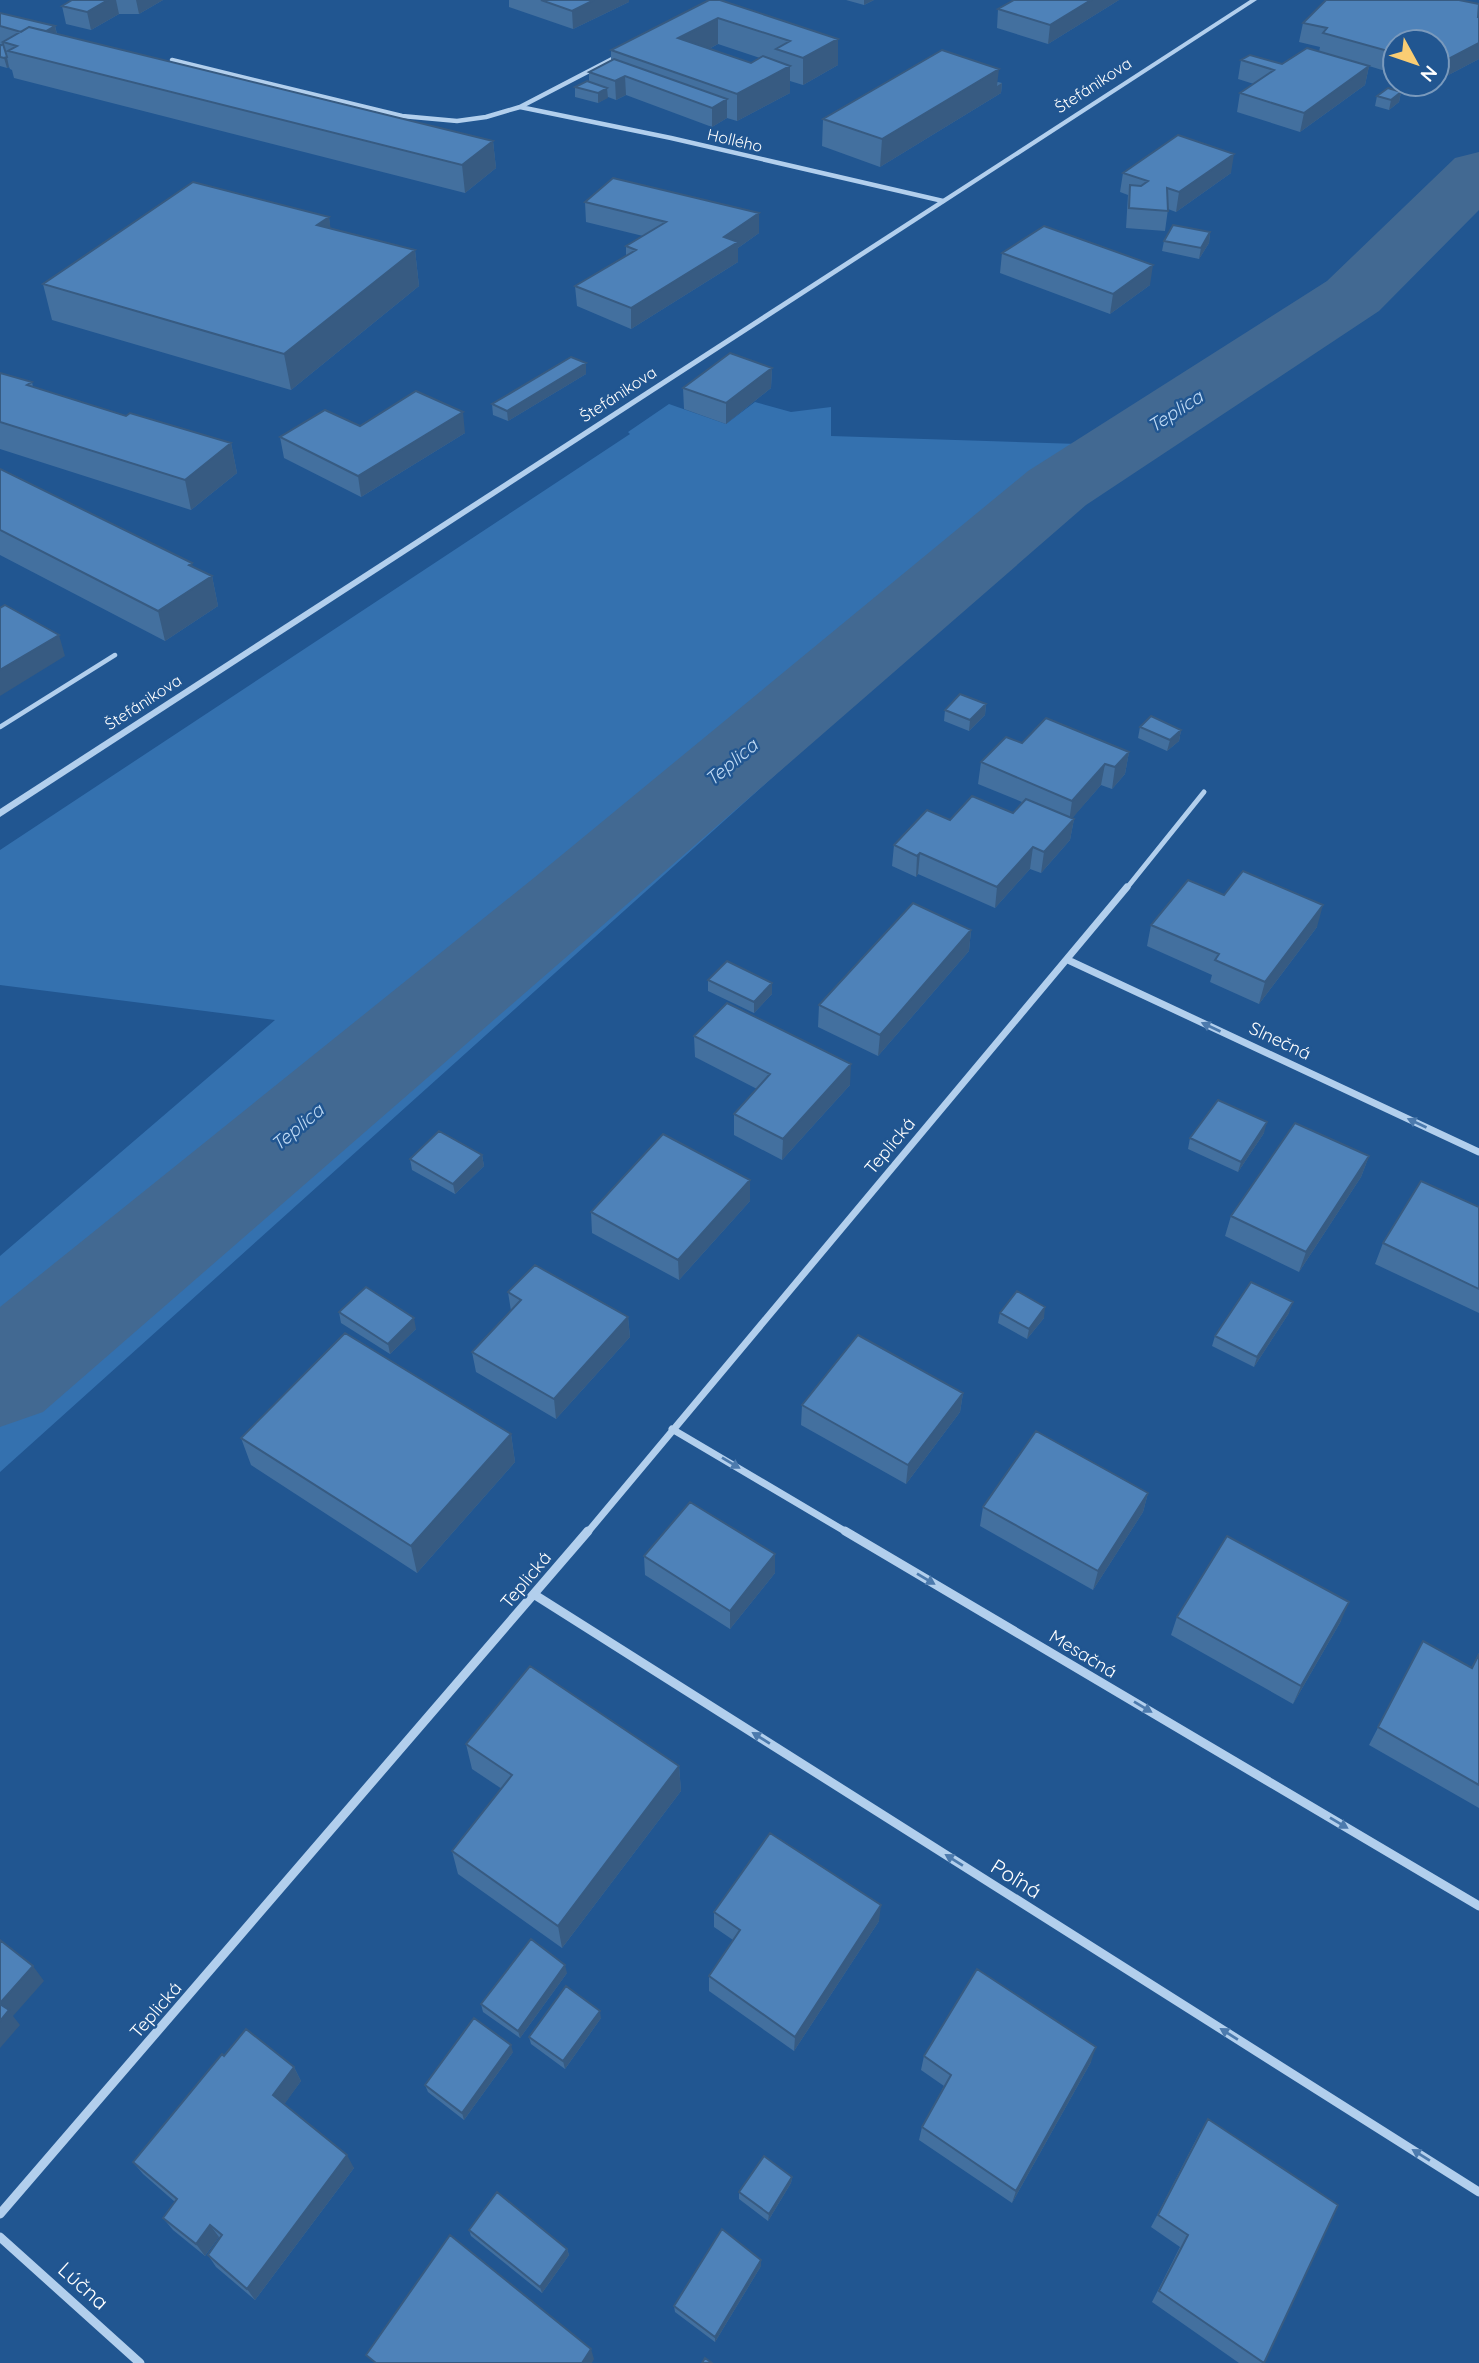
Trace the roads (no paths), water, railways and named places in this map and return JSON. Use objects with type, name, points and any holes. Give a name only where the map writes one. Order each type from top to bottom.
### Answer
[{"type":"street","name":"Štefánikova","points":[[0,814],[1254,0]]},
{"type":"street","name":"Hollého","points":[[173,60],[402,116],[432,120],[486,117],[520,107],[628,50]]},
{"type":"street","name":"Hollého","points":[[520,107],[684,141],[943,201]]},
{"type":"street","name":"Teplická","points":[[0,2214],[535,1595],[1068,960],[1204,792]]},
{"type":"street","name":"Slnečná","points":[[1068,960],[1479,1152]]},
{"type":"street","name":"Mesačná","points":[[672,1429],[1479,1906]]},
{"type":"street","name":"Poľná","points":[[535,1595],[1479,2192]]},
{"type":"street","name":"Lúčna","points":[[0,2237],[140,2363]]},
{"type":"lane","points":[[0,727],[116,655]]},
{"type":"waterway","name":"Teplica","points":[[0,1377],[570,901],[1057,488],[1353,296],[1479,172]]}]
